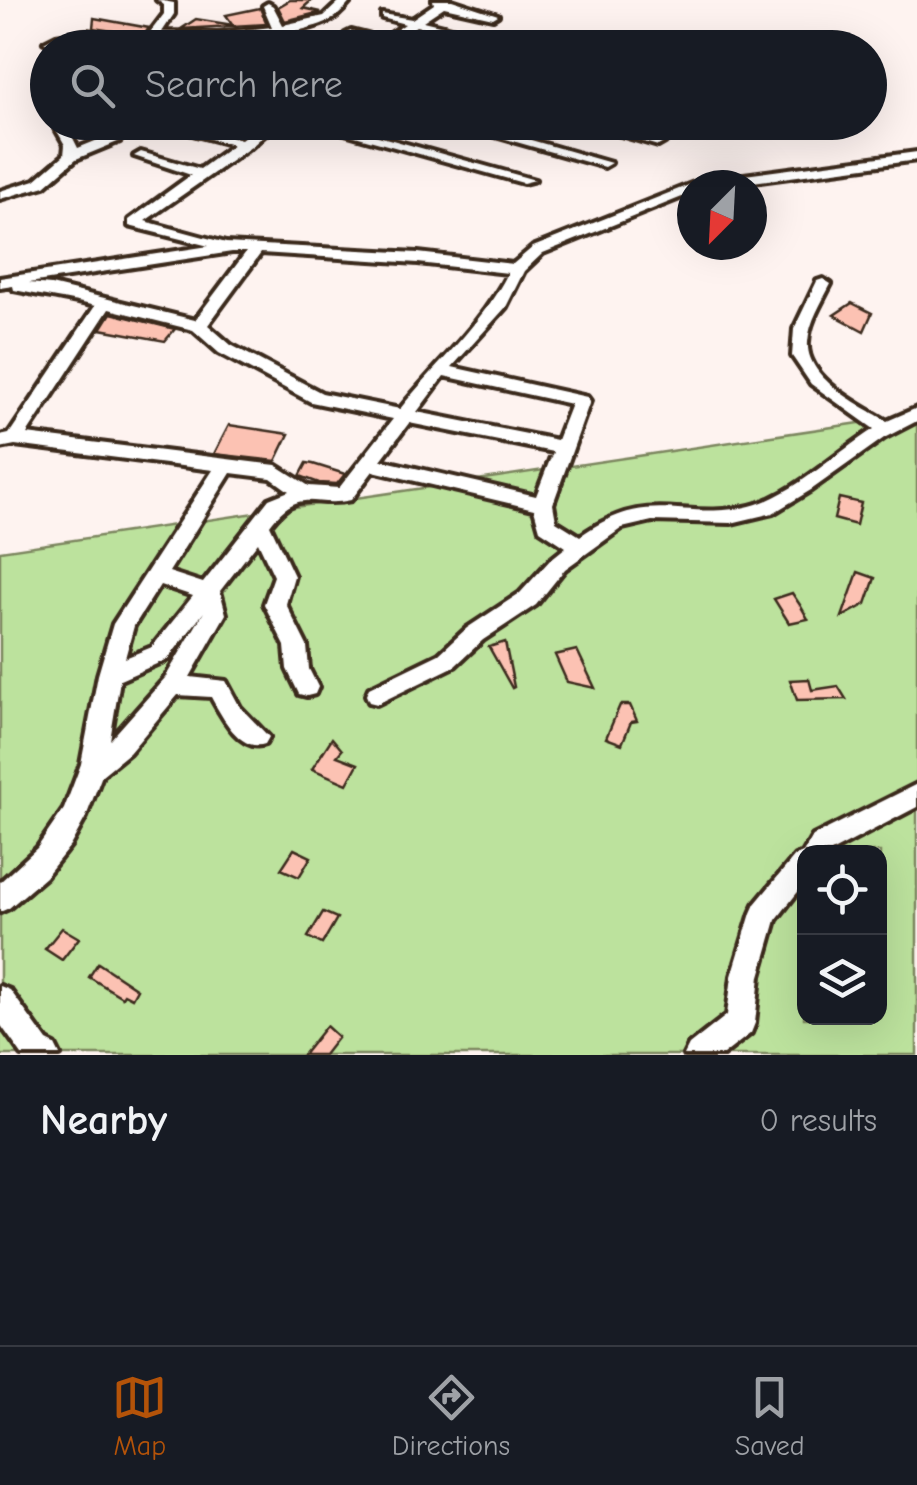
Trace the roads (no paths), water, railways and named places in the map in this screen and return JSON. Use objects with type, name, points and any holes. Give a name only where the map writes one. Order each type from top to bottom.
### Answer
[{"type":"street","points":[[158,30],[169,14],[170,4],[162,0]]},
{"type":"street","points":[[274,30],[328,18],[347,0]]},
{"type":"street","points":[[404,30],[440,1],[493,15]]},
{"type":"street","points":[[268,6],[279,29]]},
{"type":"street","points":[[386,16],[450,30]]},
{"type":"street","points":[[68,140],[70,156]]},
{"type":"street","points":[[0,194],[40,182],[70,156],[111,140]]},
{"type":"street","points":[[231,140],[246,144]]},
{"type":"street","points":[[251,140],[134,223],[256,250],[418,258],[517,270]]},
{"type":"street","points":[[378,140],[528,180]]},
{"type":"street","points":[[517,140],[604,164]]},
{"type":"street","points":[[650,140],[658,142]]},
{"type":"street","points":[[142,156],[203,174]]},
{"type":"street","points":[[767,176],[917,156]]},
{"type":"street","points":[[109,674],[160,653],[276,504],[304,492],[344,494],[440,370],[500,304],[517,270],[538,250],[677,193]]},
{"type":"street","points":[[0,284],[232,247]]},
{"type":"street","points":[[199,326],[256,250]]},
{"type":"street","points":[[0,284],[51,290],[199,326],[225,348],[316,398],[564,448]]},
{"type":"street","points":[[822,284],[798,346],[802,361],[840,399],[886,428]]},
{"type":"street","points":[[105,303],[7,440],[276,472],[304,492]]},
{"type":"street","points":[[440,370],[581,400],[543,504],[547,525],[581,546]]},
{"type":"street","points":[[377,695],[448,660],[475,634],[528,599],[558,564],[623,518],[727,517],[765,508],[848,457],[886,428],[917,414]]},
{"type":"street","points":[[368,463],[543,504]]},
{"type":"street","points":[[0,900],[48,856],[83,797],[102,724],[109,674],[124,624],[226,466]]},
{"type":"street","points":[[260,525],[284,576],[276,604],[296,646],[298,670],[307,687]]},
{"type":"street","points":[[157,576],[210,592]]},
{"type":"street","points":[[90,770],[121,746],[174,685],[215,614],[210,592]]},
{"type":"street","points":[[174,685],[218,688],[232,714],[257,737]]},
{"type":"street","points":[[821,845],[917,795]]},
{"type":"street","points":[[700,1055],[741,1023],[746,976],[764,914],[797,874]]},
{"type":"street","points":[[0,1000],[38,1051],[46,1055]]}]
